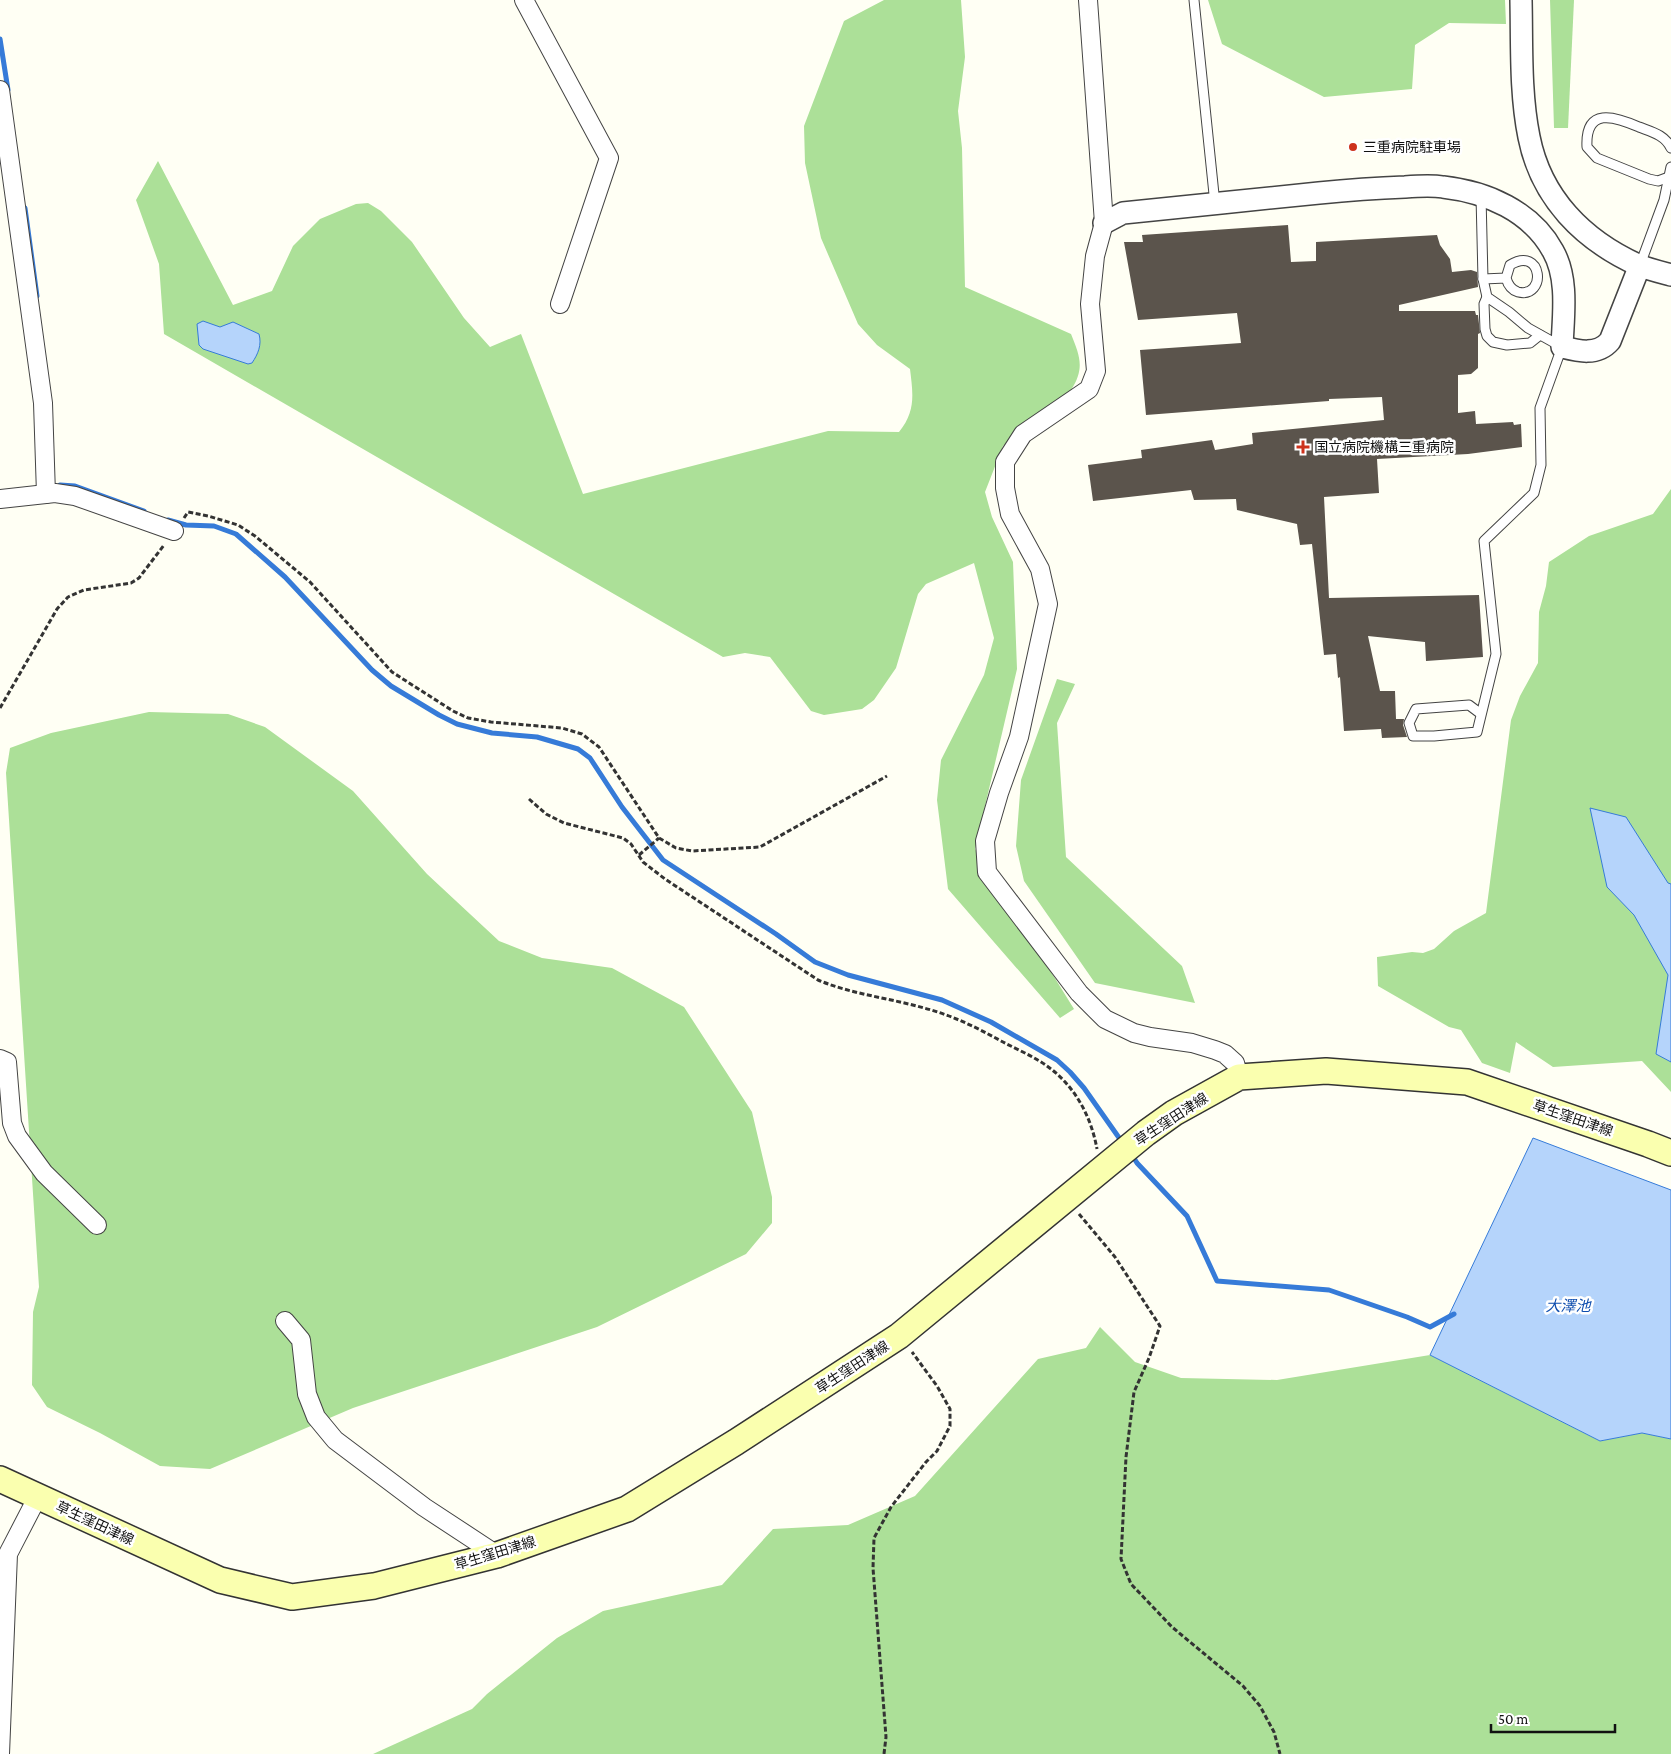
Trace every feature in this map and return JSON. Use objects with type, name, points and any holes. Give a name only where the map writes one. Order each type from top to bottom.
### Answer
[{"type":"main road","name":"草生窪田津線","points":[[0,1479],[220,1580],[292,1597],[374,1586],[497,1555],[627,1509],[736,1442],[899,1336],[1120,1153],[1174,1113],[1239,1077],[1326,1071],[1467,1082],[1671,1153]]},
{"type":"street","points":[[524,0],[609,158],[560,304]]},
{"type":"street","points":[[1088,0],[1104,223],[1095,256],[1090,304],[1096,371],[1089,389],[1023,434],[1004,462],[1005,488],[1010,514],[1040,569],[1048,604],[1019,737],[985,840],[987,872],[1078,993],[1105,1019],[1134,1033],[1192,1043],[1225,1054],[1235,1064],[1239,1077]]},
{"type":"street","points":[[1521,0],[1525,108],[1529,137],[1535,160],[1554,198],[1565,214],[1595,239],[1617,254],[1640,266],[1671,275]]},
{"type":"street","points":[[0,90],[43,403],[46,494]]},
{"type":"street","points":[[1104,223],[1123,213],[1382,187],[1443,186],[1481,195],[1501,203],[1526,217],[1537,226],[1554,252],[1562,278],[1562,348],[1583,352],[1606,346],[1610,341],[1640,266]]},
{"type":"street","points":[[0,499],[63,493],[174,531]]},
{"type":"street","points":[[0,1059],[8,1062],[12,1123],[18,1136],[44,1173],[97,1225]]},
{"type":"street","points":[[285,1321],[300,1340],[307,1394],[316,1417],[335,1440],[424,1507],[497,1555]]},
{"type":"street","points":[[0,1754],[8,1554],[38,1496]]},
{"type":"lane","points":[[1194,0],[1215,204]]},
{"type":"lane","points":[[1669,177],[1658,181],[1649,179],[1596,158],[1587,147],[1588,129],[1593,122],[1602,118],[1620,118],[1661,136],[1668,142],[1671,148]]},
{"type":"lane","points":[[1640,266],[1664,200],[1671,167]]},
{"type":"lane","points":[[1481,195],[1483,279],[1487,297],[1484,304],[1484,329],[1487,336],[1493,342],[1507,345],[1530,343],[1540,335]]},
{"type":"lane","points":[[1483,279],[1506,278]]},
{"type":"lane","points":[[1481,714],[1469,705],[1416,709],[1409,723],[1413,736],[1477,732],[1496,654],[1484,540],[1534,492],[1541,465],[1540,408],[1562,348],[1540,335],[1487,297]]},
{"type":"path","points":[[187,514],[188,512],[226,521],[238,525],[255,536],[310,582],[392,672],[453,711],[468,718],[491,722],[554,727],[582,734],[599,747],[659,838],[676,848],[692,851],[760,847],[887,776]]},
{"type":"path","points":[[0,708],[57,609],[68,597],[84,590],[131,583],[139,578],[174,531]]},
{"type":"path","points":[[529,799],[546,814],[564,823],[623,838],[631,844],[643,862],[665,879],[818,980],[833,986],[953,1017],[978,1028],[1048,1066],[1071,1089],[1084,1109],[1094,1131],[1097,1151],[1120,1153]]},
{"type":"path","points":[[639,855],[659,838]]},
{"type":"path","points":[[1065,1198],[1115,1257],[1160,1326],[1134,1392],[1126,1457],[1121,1559],[1127,1576],[1131,1584],[1172,1627],[1243,1686],[1260,1706],[1274,1732],[1280,1754]]},
{"type":"path","points":[[884,1754],[886,1737],[873,1568],[874,1538],[891,1507],[926,1462],[937,1451],[950,1426],[950,1409],[937,1386],[899,1336]]},
{"type":"green space","points":[[884,0],[961,0],[965,57],[958,111],[962,148],[965,287],[1071,334],[1079,356],[1080,369],[1071,390],[1003,446],[985,492],[992,517],[1013,562],[1017,669],[975,849],[1074,1009],[1060,1018],[948,889],[937,800],[941,760],[984,675],[994,638],[974,563],[926,584],[918,594],[896,668],[874,700],[862,709],[824,715],[811,711],[770,657],[745,653],[723,657],[164,334],[159,264],[136,200],[158,161],[233,305],[272,291],[293,246],[320,219],[356,204],[368,203],[381,211],[412,242],[464,318],[490,347],[521,334],[583,494],[828,431],[899,432],[911,409],[910,369],[877,345],[858,324],[821,238],[805,163],[804,126],[844,21]]},
{"type":"green space","points":[[1208,0],[1505,0],[1506,24],[1449,23],[1415,45],[1412,89],[1324,97],[1222,44]]},
{"type":"green space","points":[[1550,0],[1574,0],[1568,128],[1554,128]]},
{"type":"green space","points":[[1671,489],[1671,1092],[1642,1061],[1553,1067],[1516,1042],[1510,1073],[1482,1063],[1461,1030],[1449,1027],[1378,986],[1377,957],[1412,952],[1423,953],[1434,949],[1454,931],[1486,913],[1511,720],[1520,696],[1538,663],[1539,612],[1546,586],[1549,562],[1589,536],[1653,514]]},
{"type":"green space","points":[[1057,679],[1075,684],[1057,723],[1066,857],[1182,966],[1195,1003],[1095,983],[1024,881],[1016,846],[1021,780]]},
{"type":"green space","points":[[149,712],[228,714],[265,727],[353,791],[427,874],[499,941],[542,958],[612,968],[684,1007],[752,1112],[772,1197],[772,1223],[746,1254],[597,1327],[353,1408],[210,1469],[160,1466],[47,1407],[32,1385],[33,1312],[39,1287],[6,773],[10,748],[51,733]]},
{"type":"green space","points":[[1100,1327],[1135,1362],[1181,1378],[1277,1380],[1430,1355],[1600,1441],[1642,1433],[1671,1439],[1671,1754],[373,1754],[472,1709],[487,1694],[557,1638],[603,1611],[722,1585],[773,1529],[848,1525],[915,1496],[1038,1359],[1086,1348]]},
{"type":"water","points":[[203,321],[220,327],[233,322],[259,334],[259,349],[252,363],[248,364],[203,349],[199,345],[197,324]]},
{"type":"water","points":[[1590,808],[1626,817],[1668,883],[1671,884],[1671,1062],[1656,1054],[1668,975],[1634,915],[1607,887]]},
{"type":"water","name":"大澤池","points":[[1533,1138],[1671,1190],[1671,1439],[1642,1433],[1600,1441],[1430,1355]]},
{"type":"building","name":"国立病院機構三重病院","points":[[1288,225],[1291,262],[1316,261],[1316,242],[1437,235],[1440,245],[1450,259],[1452,272],[1471,270],[1477,272],[1478,287],[1399,305],[1399,311],[1475,311],[1476,315],[1478,315],[1480,333],[1478,334],[1478,368],[1471,374],[1458,375],[1458,413],[1475,411],[1476,424],[1513,422],[1514,425],[1521,424],[1522,447],[1468,454],[1377,459],[1379,493],[1324,497],[1329,598],[1479,595],[1483,657],[1426,661],[1425,642],[1368,636],[1380,691],[1395,691],[1396,719],[1404,719],[1403,725],[1407,737],[1382,738],[1381,729],[1344,731],[1340,677],[1338,678],[1336,654],[1324,655],[1312,544],[1300,545],[1297,524],[1237,510],[1236,499],[1194,500],[1191,490],[1093,501],[1088,465],[1142,458],[1141,450],[1212,440],[1215,450],[1253,444],[1252,433],[1384,420],[1382,397],[1329,399],[1329,401],[1146,415],[1140,350],[1241,343],[1237,313],[1138,320],[1124,242],[1143,242],[1142,235]]},
{"type":"waterway","points":[[0,39],[8,90]]},
{"type":"waterway","points":[[25,208],[37,296]]},
{"type":"waterway","points":[[60,485],[75,486],[144,511]]},
{"type":"waterway","points":[[168,520],[186,525],[214,526],[236,534],[285,577],[372,670],[391,686],[439,715],[457,724],[492,733],[537,737],[578,749],[590,758],[622,807],[663,860],[776,934],[815,962],[848,975],[942,1000],[991,1022],[1057,1060],[1084,1088],[1122,1142]]},
{"type":"waterway","points":[[1132,1155],[1137,1163],[1187,1216],[1217,1281],[1329,1290],[1430,1327],[1454,1314]]},
{"type":"place","name":"三重病院駐車場","points":[[1353,147]]},
{"type":"place","name":"国立病院機構三重病院","points":[[1303,447]]}]
